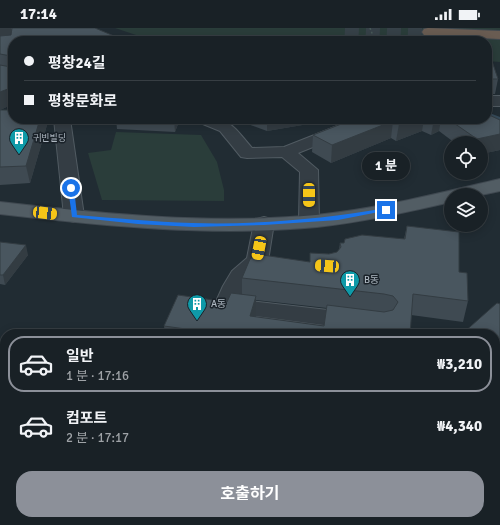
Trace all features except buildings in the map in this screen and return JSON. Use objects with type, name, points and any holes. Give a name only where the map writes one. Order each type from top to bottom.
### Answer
[{"type":"highway","points":[[428,32],[500,35]]},
{"type":"main road","points":[[487,188],[500,185]]},
{"type":"main road","points":[[0,208],[138,222],[194,225],[309,221],[356,216],[444,197]]},
{"type":"street","points":[[63,124],[74,216]]},
{"type":"street","points":[[216,124],[226,128],[246,153],[286,152],[356,124]]},
{"type":"street","points":[[286,152],[309,170],[309,221]]},
{"type":"street","points":[[257,261],[264,223]]},
{"type":"street","points":[[280,263],[257,261],[244,269],[237,279],[226,306],[374,323]]},
{"type":"green space","points":[[115,28],[500,28],[500,62],[492,61],[492,36],[139,36]]},
{"type":"green space","points":[[116,132],[201,135],[217,162],[224,190],[224,201],[102,200],[88,153],[111,150]]},
{"type":"waterway","points":[[492,115],[500,119]]},
{"type":"tunnel","points":[[345,28],[428,32]]},
{"type":"place","name":"귀빈빌딩","points":[[19,155]]},
{"type":"place","name":"B동","points":[[350,297]]},
{"type":"place","name":"A동","points":[[197,321]]},
{"type":"route","points":[[71,188],[74,216],[138,222],[194,225],[309,221],[356,216],[386,210]]}]
